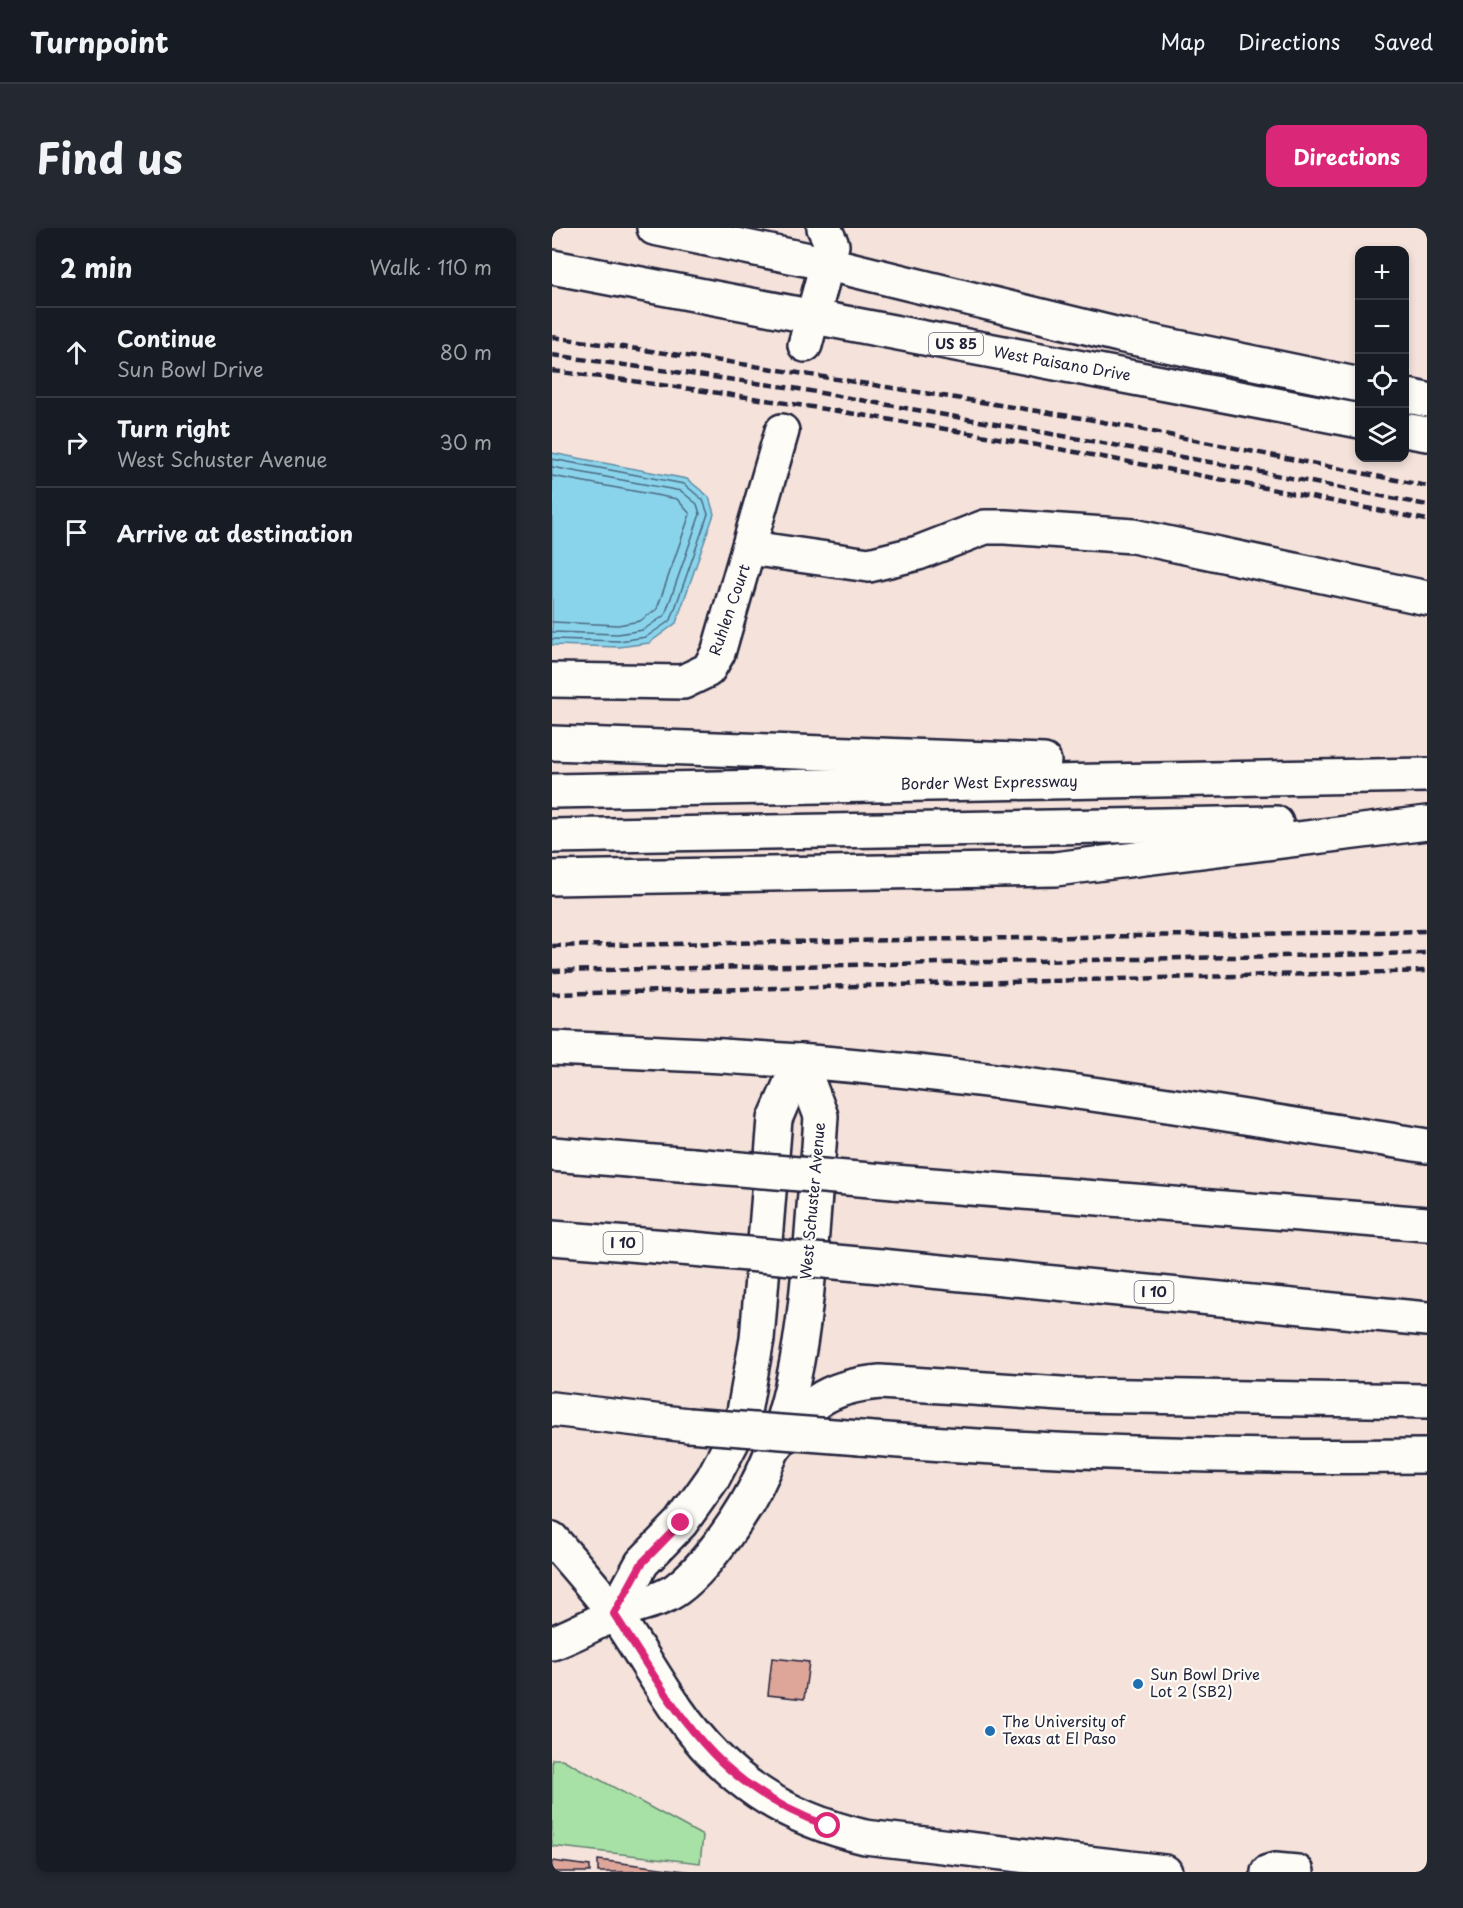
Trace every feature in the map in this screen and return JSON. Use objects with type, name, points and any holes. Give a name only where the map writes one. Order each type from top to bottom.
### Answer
[{"type":"main road","points":[[654,228],[829,264],[1119,335],[1355,385]]},
{"type":"main road","points":[[809,331],[829,264],[832,245],[824,228]]},
{"type":"main road","name":"West Paisano Drive","points":[[552,267],[809,331],[1355,420]]},
{"type":"main road","points":[[1409,396],[1427,400]]},
{"type":"main road","name":"Ruhlen Court","points":[[552,680],[683,681],[708,670],[718,653],[750,549],[782,431]]},
{"type":"main road","points":[[1409,431],[1427,434]]},
{"type":"main road","points":[[750,549],[869,565],[918,553],[985,527],[1005,526],[1133,536],[1427,598]]},
{"type":"main road","points":[[552,743],[1422,775]]},
{"type":"main road","name":"Border West Expressway","points":[[552,791],[1422,775]]},
{"type":"main road","points":[[552,836],[1427,822]]},
{"type":"main road","points":[[552,878],[1055,869],[1427,822]]},
{"type":"main road","points":[[552,1048],[800,1061],[912,1072],[1213,1112],[1427,1146]]},
{"type":"main road","points":[[614,1614],[642,1563],[681,1523],[713,1478],[744,1412],[757,1339],[775,1119],[800,1061]]},
{"type":"main road","name":"West Schuster Avenue","points":[[552,1643],[592,1627],[614,1614],[676,1590],[715,1550],[747,1505],[774,1448],[787,1415],[797,1371],[819,1147],[821,1116],[800,1061]]},
{"type":"main road","points":[[552,1154],[1427,1224]]},
{"type":"main road","name":"I 10","points":[[552,1238],[880,1266],[1427,1319]]},
{"type":"main road","points":[[774,1448],[812,1403],[826,1394],[880,1382],[1077,1395],[1427,1401]]},
{"type":"main road","points":[[552,1409],[688,1425],[1068,1453],[1269,1458],[1427,1456]]},
{"type":"main road","points":[[552,1539],[614,1614],[676,1709],[708,1752],[727,1770],[762,1796],[805,1818],[865,1837],[1165,1872]]},
{"type":"main road","points":[[1268,1872],[1275,1870],[1297,1872]]},
{"type":"green space","points":[[552,1759],[562,1759],[703,1836],[700,1863],[552,1846]]},
{"type":"water","points":[[552,453],[687,479],[709,497],[714,514],[676,623],[649,643],[619,647],[552,645]]},
{"type":"building","points":[[772,1658],[809,1662],[804,1699],[768,1695]]},
{"type":"building","points":[[598,1860],[692,1872],[598,1872]]},
{"type":"building","points":[[552,1861],[590,1866],[590,1872],[552,1872]]},
{"type":"railway","points":[[552,337],[729,362],[1088,419],[1427,486]]},
{"type":"railway","points":[[552,355],[793,388],[1215,463],[1427,505]]},
{"type":"railway","points":[[552,371],[882,418],[1209,477],[1427,520]]},
{"type":"railway","points":[[552,946],[1427,931]]},
{"type":"railway","points":[[552,971],[1427,953]]},
{"type":"railway","points":[[552,994],[1427,971]]},
{"type":"place","name":"Sun Bowl Drive Lot 2 (SB2)","points":[[1138,1684]]},
{"type":"place","name":"The University of Texas at El Paso","points":[[990,1731]]},
{"type":"route","points":[[681,1523],[642,1563],[614,1614],[676,1709],[708,1752],[727,1770],[762,1796],[784,1809],[828,1826]]}]
